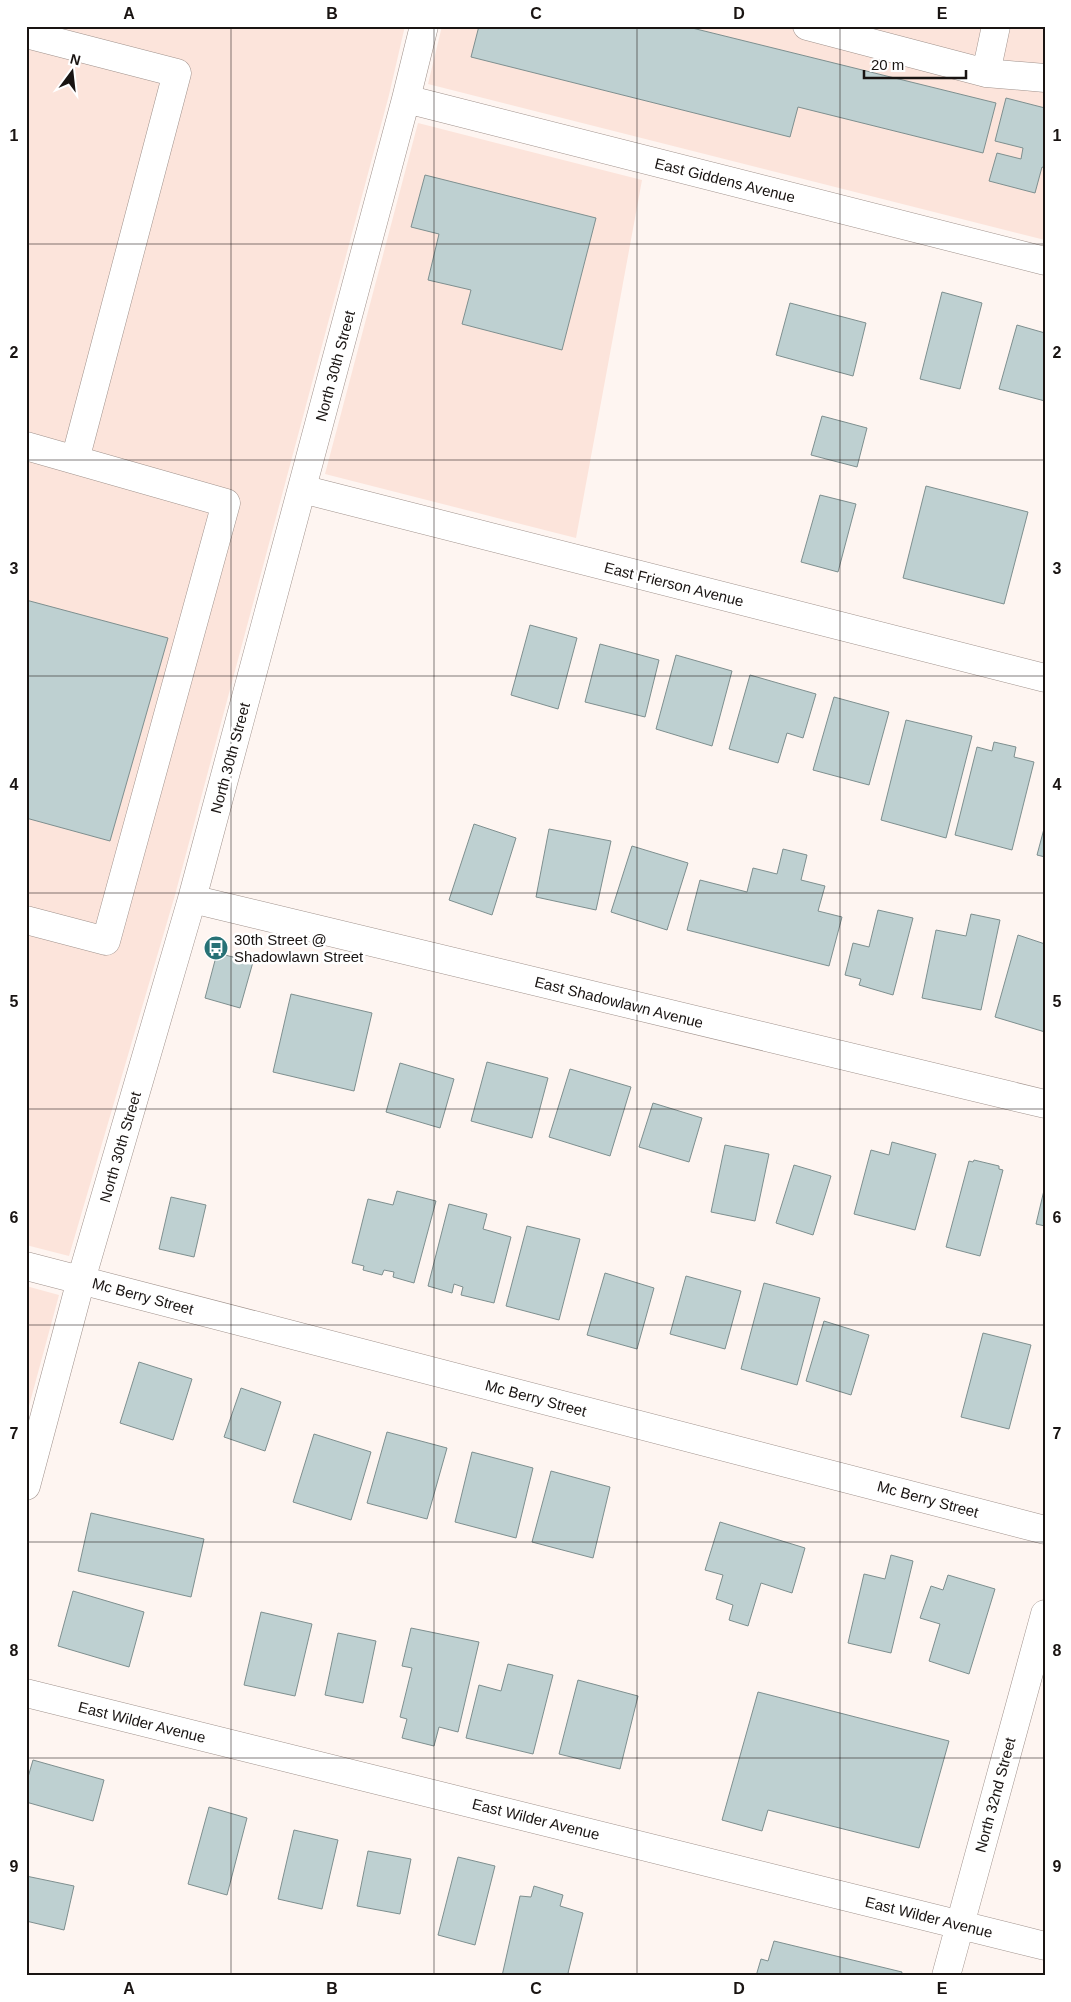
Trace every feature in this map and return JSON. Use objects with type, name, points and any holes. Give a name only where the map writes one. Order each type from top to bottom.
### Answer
[{"type":"street","name":"North 30th Street","points":[[26,1486],[81,1280],[192,899],[424,26]]},
{"type":"street","points":[[807,26],[986,73],[1045,78]]},
{"type":"street","points":[[986,73],[996,26]]},
{"type":"street","points":[[26,34],[177,73],[75,460]]},
{"type":"street","name":"East Giddens Avenue","points":[[406,99],[1045,260]]},
{"type":"street","points":[[26,446],[226,503],[106,941],[26,920]]},
{"type":"street","name":"East Frierson Avenue","points":[[302,489],[1045,678]]},
{"type":"street","name":"East Shadowlawn Avenue","points":[[192,899],[1045,1104]]},
{"type":"street","name":"Mc Berry Street","points":[[26,1266],[1045,1530]]},
{"type":"street","name":"North 32nd Street","points":[[946,1976],[1045,1614]]},
{"type":"street","name":"East Wilder Avenue","points":[[26,1693],[1045,1946]]},
{"type":"shaded area","points":[[26,26],[405,26],[389,95],[175,895],[69,1256],[26,1245]]},
{"type":"shaded area","points":[[442,26],[1045,26],[1045,240],[428,84]]},
{"type":"shaded area","points":[[418,123],[642,180],[576,538],[325,474]]},
{"type":"shaded area","points":[[26,1286],[59,1295],[26,1417]]},
{"type":"building","points":[[479,26],[684,26],[996,103],[983,153],[798,107],[790,137],[471,57]]},
{"type":"building","points":[[1006,98],[1045,108],[1045,168],[1042,167],[1035,193],[989,181],[997,153],[1021,159],[1023,148],[995,141]]},
{"type":"building","points":[[425,175],[596,218],[562,350],[462,324],[471,290],[428,280],[439,234],[411,227]]},
{"type":"building","points":[[942,292],[982,303],[960,389],[920,379]]},
{"type":"building","points":[[790,303],[866,323],[853,376],[776,355]]},
{"type":"building","points":[[1017,325],[1045,333],[1045,401],[999,389]]},
{"type":"building","points":[[822,416],[867,428],[857,467],[811,455]]},
{"type":"building","points":[[926,486],[1028,512],[1004,604],[903,578]]},
{"type":"building","points":[[820,495],[856,504],[838,572],[801,562]]},
{"type":"building","points":[[26,600],[168,638],[110,841],[26,818]]},
{"type":"building","points":[[530,625],[577,638],[558,709],[511,695]]},
{"type":"building","points":[[600,644],[659,660],[645,717],[585,702]]},
{"type":"building","points":[[676,655],[732,671],[712,746],[656,729]]},
{"type":"building","points":[[750,675],[816,694],[803,738],[787,733],[778,763],[729,749]]},
{"type":"building","points":[[834,697],[889,712],[869,785],[813,770]]},
{"type":"building","points":[[906,720],[972,736],[946,838],[881,820]]},
{"type":"building","points":[[994,742],[1016,747],[1014,757],[1034,762],[1012,850],[955,835],[977,747],[992,751]]},
{"type":"building","points":[[474,824],[516,838],[492,915],[449,900]]},
{"type":"building","points":[[1045,825],[1045,857],[1037,855]]},
{"type":"building","points":[[549,829],[611,841],[596,910],[536,897]]},
{"type":"building","points":[[632,846],[688,863],[667,930],[611,912]]},
{"type":"building","points":[[783,849],[807,855],[801,880],[825,886],[818,911],[842,917],[829,966],[687,930],[700,880],[747,892],[753,868],[777,874]]},
{"type":"building","points":[[878,910],[913,918],[893,995],[859,985],[861,979],[845,975],[853,943],[869,947]]},
{"type":"building","points":[[971,914],[1000,920],[981,1010],[922,998],[936,930],[966,936]]},
{"type":"building","points":[[1018,935],[1045,944],[1045,1032],[995,1017]]},
{"type":"building","points":[[217,953],[253,962],[240,1008],[205,998]]},
{"type":"building","points":[[291,994],[372,1013],[354,1091],[273,1072]]},
{"type":"building","points":[[487,1062],[548,1078],[532,1138],[471,1121]]},
{"type":"building","points":[[400,1063],[454,1079],[440,1128],[386,1112]]},
{"type":"building","points":[[570,1069],[631,1087],[610,1156],[549,1137]]},
{"type":"building","points":[[653,1103],[702,1118],[689,1162],[639,1147]]},
{"type":"building","points":[[892,1142],[936,1154],[915,1230],[854,1214],[871,1150],[889,1155]]},
{"type":"building","points":[[725,1145],[769,1154],[755,1221],[711,1212]]},
{"type":"building","points":[[974,1160],[999,1166],[999,1169],[1003,1170],[980,1256],[946,1247],[969,1161],[973,1162]]},
{"type":"building","points":[[794,1165],[831,1176],[813,1235],[776,1223]]},
{"type":"building","points":[[1045,1186],[1045,1226],[1036,1224]]},
{"type":"building","points":[[397,1191],[436,1201],[414,1283],[393,1277],[394,1272],[384,1270],[382,1275],[363,1270],[364,1266],[352,1263],[368,1199],[393,1205]]},
{"type":"building","points":[[171,1197],[206,1205],[194,1257],[159,1249]]},
{"type":"building","points":[[449,1204],[487,1214],[483,1229],[511,1237],[494,1303],[461,1295],[463,1287],[454,1284],[452,1293],[428,1286]]},
{"type":"building","points":[[527,1226],[580,1239],[559,1320],[506,1306]]},
{"type":"building","points":[[605,1273],[654,1288],[637,1349],[587,1335]]},
{"type":"building","points":[[686,1276],[741,1291],[725,1349],[670,1334]]},
{"type":"building","points":[[764,1283],[820,1298],[797,1385],[741,1369]]},
{"type":"building","points":[[824,1321],[869,1335],[851,1395],[806,1381]]},
{"type":"building","points":[[983,1333],[1031,1345],[1009,1429],[961,1417]]},
{"type":"building","points":[[139,1362],[192,1379],[173,1440],[120,1423]]},
{"type":"building","points":[[241,1388],[281,1402],[265,1451],[224,1437]]},
{"type":"building","points":[[387,1432],[447,1448],[427,1519],[367,1503]]},
{"type":"building","points":[[314,1434],[371,1452],[351,1520],[293,1502]]},
{"type":"building","points":[[472,1452],[533,1468],[516,1538],[455,1522]]},
{"type":"building","points":[[551,1471],[610,1487],[593,1558],[532,1542]]},
{"type":"building","points":[[91,1513],[204,1539],[191,1597],[78,1571]]},
{"type":"building","points":[[720,1522],[805,1548],[792,1593],[761,1583],[748,1626],[729,1620],[733,1605],[716,1599],[723,1575],[705,1570]]},
{"type":"building","points":[[891,1555],[913,1561],[891,1653],[848,1643],[864,1574],[885,1579]]},
{"type":"building","points":[[948,1575],[995,1589],[969,1674],[929,1661],[940,1624],[920,1618],[931,1586],[943,1590]]},
{"type":"building","points":[[73,1591],[144,1612],[129,1667],[58,1646]]},
{"type":"building","points":[[261,1612],[312,1624],[295,1696],[244,1685]]},
{"type":"building","points":[[411,1628],[479,1642],[458,1732],[439,1727],[434,1746],[402,1738],[407,1719],[400,1717],[412,1668],[402,1666]]},
{"type":"building","points":[[338,1633],[376,1641],[363,1703],[325,1695]]},
{"type":"building","points":[[508,1664],[553,1675],[533,1754],[466,1738],[479,1685],[501,1691]]},
{"type":"building","points":[[578,1680],[638,1696],[620,1769],[559,1754]]},
{"type":"building","points":[[758,1692],[949,1741],[919,1848],[768,1810],[762,1831],[722,1820]]},
{"type":"building","points":[[33,1760],[104,1780],[93,1821],[26,1802],[26,1784]]},
{"type":"building","points":[[209,1807],[247,1818],[227,1895],[188,1884]]},
{"type":"building","points":[[294,1830],[338,1840],[322,1909],[278,1899]]},
{"type":"building","points":[[368,1851],[411,1859],[400,1914],[357,1906]]},
{"type":"building","points":[[458,1857],[495,1866],[475,1945],[438,1935]]},
{"type":"building","points":[[26,1876],[74,1886],[64,1930],[26,1921]]},
{"type":"building","points":[[534,1886],[563,1895],[560,1906],[583,1913],[568,1973],[578,1976],[502,1976],[520,1896],[531,1897]]},
{"type":"building","points":[[774,1941],[902,1972],[901,1976],[756,1976],[761,1959],[768,1961]]},
{"type":"place","name":"30th Street @ Shadowlawn Street","points":[[216,948]]}]
